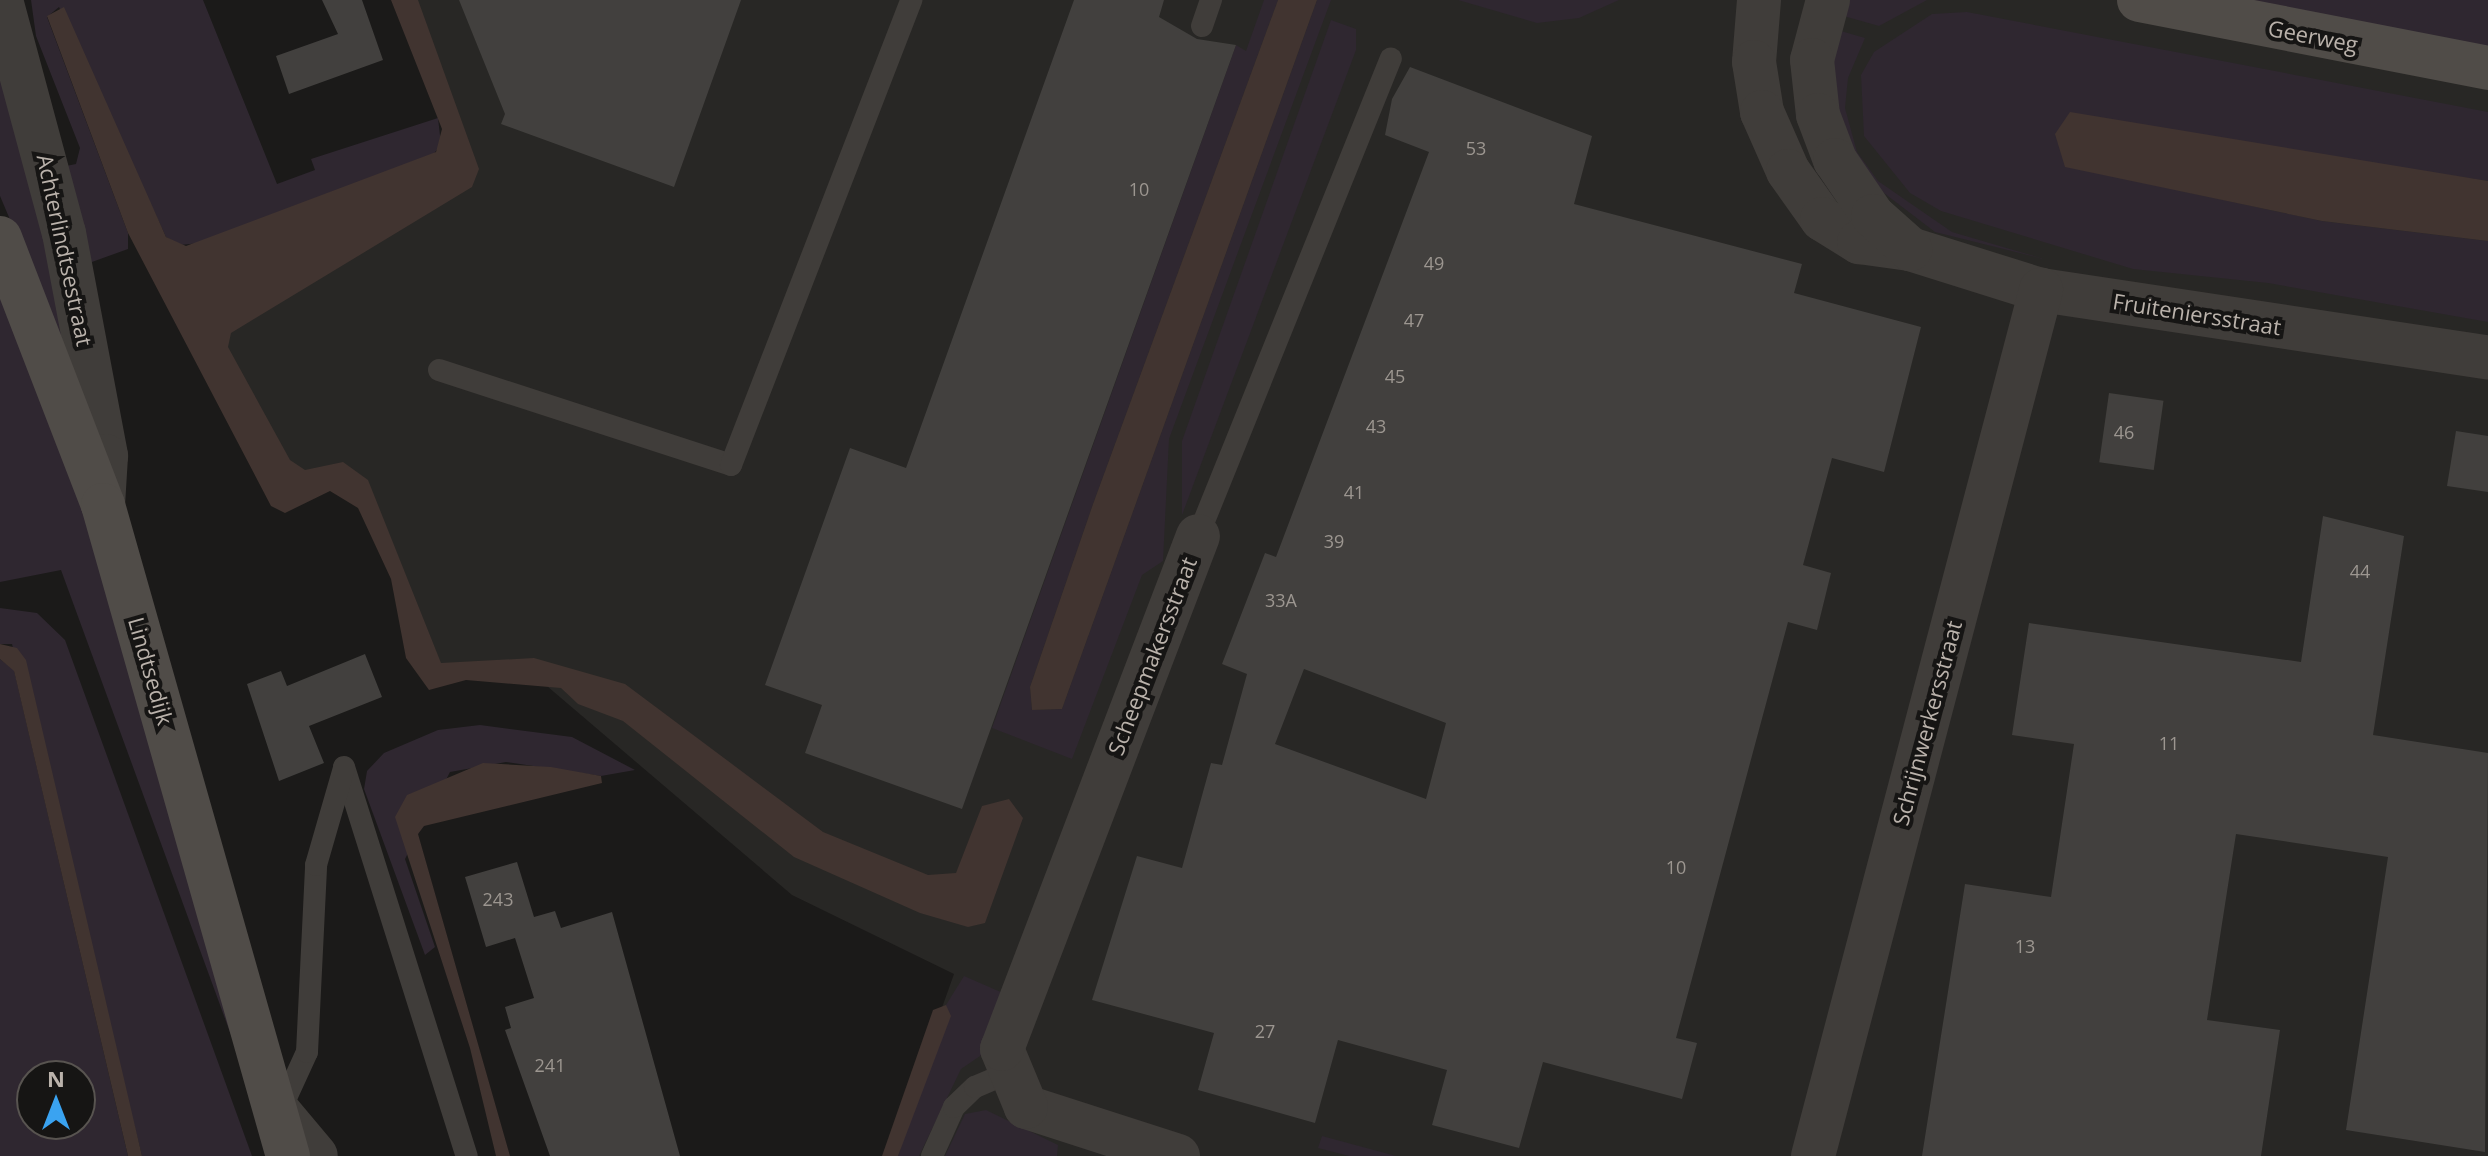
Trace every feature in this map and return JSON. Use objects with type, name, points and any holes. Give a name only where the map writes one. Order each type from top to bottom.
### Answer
[{"type":"street","name":"Achterlindtsestraat","points":[[1,0],[64,233],[106,456],[103,505]]},
{"type":"street","name":"Fruiteniersstraat","points":[[1759,0],[1754,62],[1760,99],[1788,171],[1822,219],[1859,242],[1910,249],[2041,290],[2488,358]]},
{"type":"street","name":"Fruiteniersstraat","points":[[1828,0],[1812,60],[1818,115],[1835,160],[1873,216],[1910,249]]},
{"type":"street","name":"Geerweg","points":[[2139,0],[2488,68]]},
{"type":"street","name":"Lindtsedijk","points":[[0,238],[103,505],[279,1112],[288,1156]]},
{"type":"street","name":"Schrijnwerkersstraat","points":[[1813,1156],[2041,290]]},
{"type":"street","name":"Scheepmakersstraat","points":[[1178,1156],[1026,1107],[1008,1073],[1002,1049],[1021,992],[1198,536]]},
{"type":"street","name":"Lindtsedijk","points":[[279,1112],[316,1156]]},
{"type":"lane","points":[[439,370],[731,465],[911,0]]},
{"type":"lane","points":[[1202,26],[1211,0]]},
{"type":"lane","name":"Scheepmakersstraat","points":[[1198,536],[1391,58]]},
{"type":"lane","points":[[279,1112],[307,1052],[316,865],[344,767],[467,1156]]},
{"type":"lane","points":[[932,1156],[954,1107],[975,1087],[1008,1073]]},
{"type":"shaded area","points":[[31,0],[203,0],[277,184],[315,170],[311,159],[438,118],[441,144],[433,155],[201,243],[179,245],[166,237],[59,7],[47,17],[128,233],[128,249],[78,267],[61,167],[76,164],[80,148],[36,36]]},
{"type":"shaded area","points":[[391,0],[418,0],[479,169],[472,187],[231,333],[228,347],[290,460],[305,470],[343,462],[368,480],[441,663],[534,658],[625,684],[823,832],[928,875],[956,873],[982,806],[1009,799],[1023,818],[985,923],[968,927],[920,913],[794,857],[623,721],[578,704],[561,688],[466,680],[429,690],[406,658],[391,579],[358,508],[330,491],[285,513],[271,506],[128,233],[47,16],[64,7],[166,237],[186,246],[436,152],[442,129]]},
{"type":"shaded area","points":[[399,0],[2488,0],[2488,1156],[889,1156],[954,974],[792,895],[527,669],[432,669],[359,493],[285,484],[194,301],[461,169]]},
{"type":"shaded area","points":[[1264,0],[1278,0],[1093,504],[1030,687],[1032,710],[1062,709],[1317,0],[1331,0],[1169,439],[1163,561],[1142,575],[1072,759],[992,728],[1236,45],[1246,51]]},
{"type":"shaded area","points":[[1278,0],[1317,0],[1062,709],[1032,710],[1030,687],[1093,504]]},
{"type":"shaded area","points":[[1458,0],[1619,0],[1579,18],[1537,23]]},
{"type":"shaded area","points":[[1847,0],[1927,0],[1879,26],[1840,15]]},
{"type":"shaded area","points":[[2206,0],[2488,0],[2488,50]]},
{"type":"shaded area","points":[[1967,12],[2488,112],[2488,181],[2428,172],[2065,166],[2322,221],[2488,241],[2488,322],[2268,283],[2133,269],[1941,211],[1910,193],[1864,136],[1861,75],[1874,52],[1932,14]]},
{"type":"shaded area","points":[[1331,20],[1356,29],[1356,50],[1182,515],[1182,441]]},
{"type":"shaded area","points":[[1834,29],[1865,38],[1848,78],[1845,108],[1857,152],[1878,181],[1952,232],[2044,259],[1935,232],[1863,177],[1845,147],[1828,69]]},
{"type":"shaded area","points":[[0,59],[93,415],[0,196]]},
{"type":"shaded area","points":[[2070,112],[2488,181],[2488,241],[2322,221],[2065,167],[2055,134]]},
{"type":"shaded area","points":[[0,270],[83,496],[246,1076],[61,570],[0,582]]},
{"type":"shaded area","points":[[0,608],[37,613],[65,640],[252,1156],[142,1156],[12,644],[0,644]]},
{"type":"shaded area","points":[[0,644],[17,648],[26,660],[142,1156],[128,1156],[14,671],[0,659]]},
{"type":"shaded area","points":[[0,659],[14,670],[128,1156],[0,1156]]},
{"type":"shaded area","points":[[480,725],[572,737],[635,770],[601,776],[506,762],[450,772],[405,859],[435,947],[425,955],[364,789],[367,771],[384,753],[438,730]]},
{"type":"shaded area","points":[[483,763],[551,767],[601,776],[602,783],[424,826],[418,834],[510,1156],[496,1156],[470,1048],[395,817],[407,795]]},
{"type":"shaded area","points":[[964,976],[1003,993],[983,1054],[961,1069],[919,1156],[898,1156],[946,1005]]},
{"type":"shaded area","points":[[946,1005],[951,1016],[898,1156],[882,1156],[933,1010]]},
{"type":"shaded area","points":[[986,1110],[1058,1145],[1057,1156],[945,1156],[965,1114]]},
{"type":"shaded area","points":[[1322,1136],[1396,1156],[1349,1156],[1318,1148]]},
{"type":"building","points":[[322,0],[362,0],[383,60],[289,94],[276,56],[338,34]]},
{"type":"building","points":[[459,0],[741,0],[674,187],[501,124],[505,114]]},
{"type":"building","points":[[1074,0],[1164,0],[1159,17],[1197,39],[1236,45],[962,809],[805,753],[822,705],[765,685],[850,448],[906,468]]},
{"type":"building","points":[[1410,67],[1592,136],[1574,204],[1802,264],[1794,293],[1921,327],[1884,472],[1832,458],[1803,565],[1831,573],[1817,630],[1788,622],[1676,1038],[1697,1043],[1682,1099],[1543,1062],[1519,1148],[1432,1125],[1447,1070],[1338,1040],[1315,1123],[1198,1090],[1214,1033],[1092,1000],[1137,856],[1182,868],[1211,763],[1222,765],[1247,674],[1222,664],[1265,553],[1276,557],[1429,152],[1385,135],[1392,99]],"holes":[[[1304,669],[1446,723],[1426,799],[1275,744]]]},
{"type":"building","points":[[2109,393],[2163,401],[2154,470],[2099,462]]},
{"type":"building","points":[[2456,431],[2488,436],[2488,492],[2447,486]]},
{"type":"building","points":[[2323,516],[2404,536],[2373,735],[2488,753],[2485,1152],[2346,1130],[2388,857],[2236,834],[2207,1020],[2280,1030],[2261,1156],[1922,1156],[1965,884],[2051,897],[2074,744],[2012,735],[2029,623],[2301,662]]},
{"type":"building","points":[[365,654],[382,697],[309,726],[324,763],[279,781],[247,684],[281,671],[287,686]]},
{"type":"building","points":[[517,862],[534,917],[555,911],[561,928],[612,912],[680,1156],[550,1156],[505,1030],[511,1028],[505,1007],[534,998],[515,938],[486,947],[465,877]]}]
